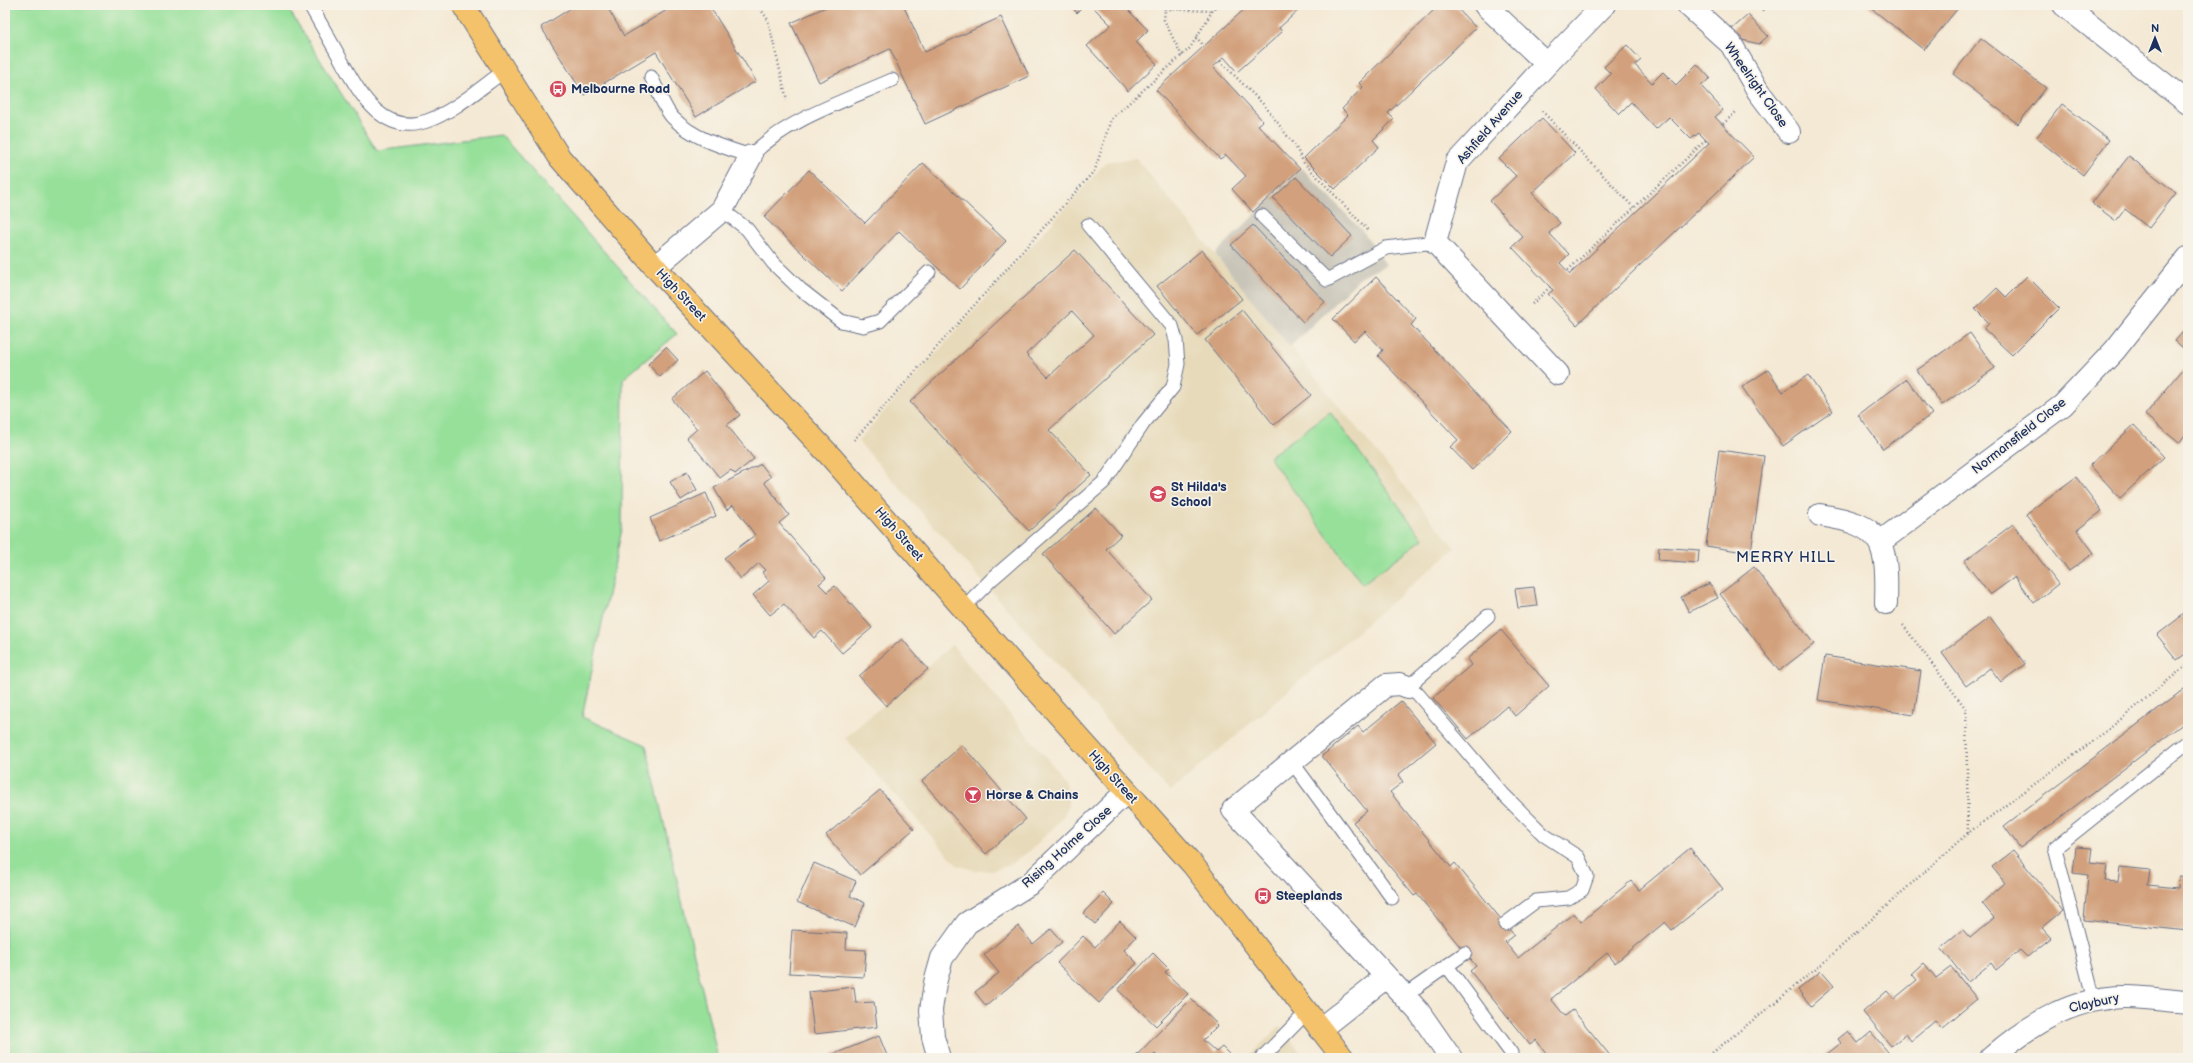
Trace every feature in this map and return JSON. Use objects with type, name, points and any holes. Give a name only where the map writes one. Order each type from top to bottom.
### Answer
[{"type":"main road","name":"High Street","points":[[463,5],[506,70],[560,158],[655,267],[832,458],[1126,792],[1193,865],[1343,1058]]},
{"type":"street","points":[[1485,5],[1547,64]]},
{"type":"street","name":"Ashfield Avenue","points":[[1435,242],[1457,162],[1522,90],[1604,5]]},
{"type":"street","name":"Wheelright Close","points":[[1688,5],[1731,44],[1758,92],[1789,132]]},
{"type":"street","points":[[2064,5],[2188,103]]},
{"type":"street","points":[[655,267],[722,210],[751,156]]},
{"type":"street","points":[[1435,242],[1558,374]]},
{"type":"street","name":"Normansfield Close","points":[[1880,542],[2063,405],[2115,350],[2188,258]]},
{"type":"street","points":[[1820,515],[1844,519],[1860,525],[1874,534],[1880,542],[1885,556],[1887,575],[1886,603]]},
{"type":"street","points":[[1408,687],[1400,684],[1386,685],[1233,810],[1419,1012],[1451,1058]]},
{"type":"street","name":"Rising Holme Close","points":[[939,1058],[933,1037],[931,1010],[935,983],[942,958],[962,929],[967,923],[1031,883],[1126,792]]},
{"type":"street","points":[[1320,1029],[1386,976]]},
{"type":"street","name":"Claybury","points":[[1991,1058],[2037,1023],[2065,1009],[2094,1000],[2126,996],[2188,1002]]},
{"type":"lane","points":[[310,5],[362,97],[378,113],[393,120],[409,124],[426,121],[445,112],[506,70]]},
{"type":"lane","points":[[651,77],[672,117],[686,129],[712,143],[751,156],[764,142],[792,124],[892,80]]},
{"type":"lane","points":[[722,210],[747,229],[773,263],[800,289],[841,321],[863,326],[880,321],[929,272]]},
{"type":"lane","points":[[1262,216],[1327,280],[1386,248],[1435,242]]},
{"type":"lane","points":[[963,608],[993,578],[1104,482],[1144,424],[1173,387],[1178,364],[1176,340],[1172,326],[1088,225]]},
{"type":"lane","points":[[1488,616],[1408,687],[1416,693],[1503,794],[1544,835],[1578,857],[1587,876],[1582,890],[1568,898],[1536,901],[1505,924]]},
{"type":"lane","points":[[2094,1000],[2055,848],[2188,742]]},
{"type":"lane","points":[[1292,762],[1392,898]]},
{"type":"lane","points":[[1404,996],[1465,953]]},
{"type":"lane","points":[[1447,966],[1511,1053]]},
{"type":"lane","points":[[1262,1058],[1307,1012]]},
{"type":"path","points":[[758,5],[768,20],[792,124]]},
{"type":"path","points":[[1162,5],[1166,9],[1212,11]]},
{"type":"path","points":[[832,458],[855,438],[1095,170],[1110,119],[1190,48],[1216,5]]},
{"type":"path","points":[[1166,9],[1164,20],[1182,56]]},
{"type":"path","points":[[1196,37],[1204,46]]},
{"type":"path","points":[[1220,61],[1264,105],[1295,146],[1304,163],[1386,248]]},
{"type":"path","points":[[1522,90],[1634,208]]},
{"type":"path","points":[[1568,270],[1706,140]]},
{"type":"path","points":[[1886,603],[1966,709],[1968,834]]},
{"type":"path","points":[[1706,1058],[1815,970],[1968,834],[2104,733],[2188,664]]},
{"type":"shaded area","name":"St Hilda's School","points":[[1136,158],[1455,548],[1170,792],[858,441],[1106,162]]},
{"type":"shaded area","points":[[1302,168],[1364,233],[1386,265],[1361,277],[1290,347],[1215,254]]},
{"type":"shaded area","points":[[952,645],[1064,779],[1068,796],[1068,807],[1062,819],[1031,850],[1009,865],[994,870],[977,871],[957,865],[845,738]]},
{"type":"shaded area","points":[[1280,1026],[1305,1058],[1247,1058]]},
{"type":"green space","points":[[5,5],[286,5],[377,151],[501,135],[677,334],[623,379],[622,529],[582,717],[646,745],[718,1058],[5,1058]]},
{"type":"green space","points":[[1330,412],[1423,539],[1362,584],[1269,457]]},
{"type":"building","points":[[520,5],[532,5],[523,10]]},
{"type":"building","points":[[576,5],[606,5],[624,36],[675,5],[709,5],[756,81],[696,117],[656,52],[584,95],[541,27]]},
{"type":"building","points":[[830,5],[903,5],[925,52],[1001,17],[1029,76],[925,124],[890,49],[819,82],[791,23]]},
{"type":"building","points":[[1070,5],[1085,5],[1077,13]]},
{"type":"building","points":[[1091,5],[1131,5],[1127,9],[1148,30],[1136,42],[1157,64],[1128,91],[1087,46],[1111,25]]},
{"type":"building","points":[[1249,5],[1298,5],[1301,8],[1279,28],[1282,32],[1237,72],[1224,57],[1213,67],[1263,121],[1258,125],[1300,169],[1253,212],[1232,189],[1246,176],[1226,155],[1220,159],[1156,90]]},
{"type":"building","points":[[1439,5],[1454,5],[1476,28],[1388,113],[1394,119],[1373,140],[1379,147],[1335,189],[1304,158],[1348,115],[1342,109],[1363,87],[1359,83]]},
{"type":"building","points":[[1757,5],[1769,5],[1762,11]]},
{"type":"building","points":[[1867,5],[1954,5],[1958,8],[1924,50]]},
{"type":"building","points":[[1748,15],[1768,36],[1759,44],[1742,40],[1732,29]]},
{"type":"building","points":[[1981,38],[2046,88],[2018,124],[1953,74]]},
{"type":"building","points":[[1627,45],[1641,60],[1635,65],[1652,83],[1663,72],[1676,85],[1697,64],[1710,78],[1701,86],[1723,110],[1715,117],[1754,157],[1577,325],[1548,294],[1553,290],[1512,247],[1523,237],[1490,201],[1516,176],[1499,159],[1542,118],[1575,153],[1532,193],[1560,223],[1549,233],[1569,254],[1560,263],[1570,274],[1709,143],[1699,133],[1691,139],[1669,117],[1656,129],[1631,102],[1619,114],[1596,89],[1611,74],[1604,67]]},
{"type":"building","points":[[2062,104],[2109,140],[2083,175],[2036,138]]},
{"type":"building","points":[[2129,156],[2176,193],[2149,228],[2125,209],[2116,221],[2092,203]]},
{"type":"building","points":[[923,163],[1006,241],[960,289],[899,231],[842,291],[764,217],[809,170],[865,223]]},
{"type":"building","points":[[1296,177],[1352,236],[1330,257],[1273,198]]},
{"type":"building","points":[[1253,225],[1325,302],[1303,322],[1231,245]]},
{"type":"building","points":[[1075,250],[1153,335],[1049,430],[1091,475],[1029,531],[910,402]],"holes":[[[1072,311],[1094,335],[1048,377],[1026,354]]]},
{"type":"building","points":[[1202,250],[1242,299],[1197,335],[1157,286]]},
{"type":"building","points":[[2027,276],[2059,308],[2012,355],[1984,329],[1989,323],[1975,309],[1997,288],[2006,297]]},
{"type":"building","points":[[1376,277],[1416,319],[1411,325],[1512,431],[1472,470],[1450,447],[1458,440],[1378,356],[1383,350],[1365,331],[1354,341],[1333,319]]},
{"type":"building","points":[[1242,310],[1311,395],[1274,425],[1205,340]]},
{"type":"building","points":[[2188,326],[2188,352],[2175,341]]},
{"type":"building","points":[[1970,333],[1995,368],[1942,405],[1917,370]]},
{"type":"building","points":[[666,347],[678,360],[660,377],[648,364]]},
{"type":"building","points":[[2184,368],[2188,371],[2188,431],[2179,443],[2145,415]]},
{"type":"building","points":[[1768,370],[1783,392],[1808,375],[1833,411],[1783,446],[1742,387]]},
{"type":"building","points":[[705,371],[740,415],[727,425],[754,459],[735,474],[731,470],[720,478],[687,438],[697,429],[672,399]]},
{"type":"building","points":[[1907,379],[1932,414],[1883,449],[1858,415]]},
{"type":"building","points":[[2134,425],[2164,457],[2120,498],[2090,465]]},
{"type":"building","points":[[1719,450],[1764,456],[1751,553],[1706,546]]},
{"type":"building","points":[[761,464],[771,477],[764,482],[789,515],[779,523],[826,578],[819,584],[827,592],[835,586],[872,628],[842,653],[822,631],[814,638],[784,604],[770,615],[753,595],[769,581],[762,572],[766,570],[759,563],[741,579],[724,558],[755,535],[733,505],[727,510],[714,488]]},
{"type":"building","points":[[687,472],[697,490],[681,500],[670,482]]},
{"type":"building","points":[[2076,477],[2102,511],[2077,530],[2094,553],[2069,571],[2026,514]]},
{"type":"building","points":[[706,493],[716,516],[659,541],[650,518]]},
{"type":"building","points":[[1096,508],[1121,535],[1106,549],[1152,600],[1114,634],[1043,554]]},
{"type":"building","points":[[2013,524],[2058,584],[2034,603],[2015,577],[1990,595],[1964,561]]},
{"type":"building","points":[[1659,547],[1699,550],[1698,563],[1658,560]]},
{"type":"building","points":[[1754,567],[1814,644],[1779,671],[1720,594]]},
{"type":"building","points":[[1710,583],[1718,598],[1689,612],[1681,597]]},
{"type":"building","points":[[1534,587],[1537,606],[1518,608],[1515,589]]},
{"type":"building","points":[[2188,611],[2188,652],[2177,660],[2157,635]]},
{"type":"building","points":[[1990,617],[2025,664],[2001,682],[1990,668],[1966,686],[1942,653]]},
{"type":"building","points":[[1501,630],[1549,686],[1515,716],[1507,706],[1468,739],[1433,698],[1471,665],[1467,659]]},
{"type":"building","points":[[902,639],[928,669],[886,706],[859,676]]},
{"type":"building","points":[[1825,656],[1921,671],[1914,715],[1818,700]]},
{"type":"building","points":[[2188,686],[2188,720],[2020,848],[2004,826]]},
{"type":"building","points":[[1401,701],[1436,743],[1398,775],[1403,782],[1390,792],[1451,867],[1455,863],[1514,935],[1505,942],[1518,958],[1574,913],[1581,922],[1631,881],[1639,890],[1690,848],[1723,889],[1672,930],[1665,922],[1615,963],[1607,953],[1551,999],[1565,1016],[1573,1010],[1612,1058],[1550,1058],[1536,1040],[1530,1045],[1470,971],[1476,966],[1417,894],[1414,896],[1353,822],[1367,811],[1322,756],[1358,726],[1363,732]]},
{"type":"building","points":[[962,745],[1026,819],[986,854],[922,781]]},
{"type":"building","points":[[880,790],[914,829],[860,875],[826,835]]},
{"type":"building","points":[[2076,847],[2092,848],[2090,863],[2107,865],[2105,881],[2118,882],[2120,867],[2150,870],[2148,885],[2178,888],[2179,876],[2188,877],[2188,931],[2084,920],[2088,875],[2073,873]]},
{"type":"building","points":[[2013,851],[2063,911],[2042,928],[2051,938],[2027,957],[2020,950],[1996,970],[1991,963],[1968,982],[1941,948],[1963,930],[1970,938],[1994,918],[1982,903],[2005,883],[1992,867]]},
{"type":"building","points":[[814,863],[856,881],[850,896],[865,903],[855,927],[797,902]]},
{"type":"building","points":[[1103,893],[1114,904],[1095,924],[1083,913]]},
{"type":"building","points":[[1120,921],[1136,937],[1124,950],[1137,963],[1099,1003],[1057,963],[1083,936],[1095,947]]},
{"type":"building","points":[[1018,926],[1033,944],[1051,929],[1062,942],[986,1006],[975,992],[999,973],[984,955]]},
{"type":"building","points":[[792,930],[847,933],[846,949],[866,950],[864,977],[789,973]]},
{"type":"building","points":[[1153,953],[1169,969],[1165,972],[1188,994],[1156,1026],[1118,990]]},
{"type":"building","points":[[1924,963],[1936,978],[1951,967],[1977,999],[1942,1028],[1935,1021],[1911,1041],[1906,1034],[1891,1046],[1863,1012],[1887,991],[1894,999],[1917,980],[1912,974]]},
{"type":"building","points":[[1821,971],[1834,986],[1811,1006],[1798,990]]},
{"type":"building","points":[[854,987],[856,1003],[874,1002],[877,1027],[814,1034],[809,992]]},
{"type":"building","points":[[1191,999],[1218,1025],[1203,1040],[1216,1052],[1222,1047],[1233,1058],[1159,1058],[1155,1054],[1151,1058],[1134,1058]]},
{"type":"building","points":[[1848,1031],[1858,1043],[1871,1032],[1893,1058],[1822,1058],[1841,1043],[1838,1039]]},
{"type":"building","points":[[879,1036],[888,1058],[824,1058]]},
{"type":"building","points":[[1811,1054],[1814,1058],[1806,1058]]},
{"type":"place","name":"Melbourne Road","points":[[558,89]]},
{"type":"place","name":"St Hilda's School","points":[[1158,494]]},
{"type":"place","name":"Horse & Chains","points":[[973,795]]},
{"type":"place","name":"Steeplands","points":[[1263,896]]},
{"type":"district","name":"MERRY HILL","points":[[1786,557]]}]
